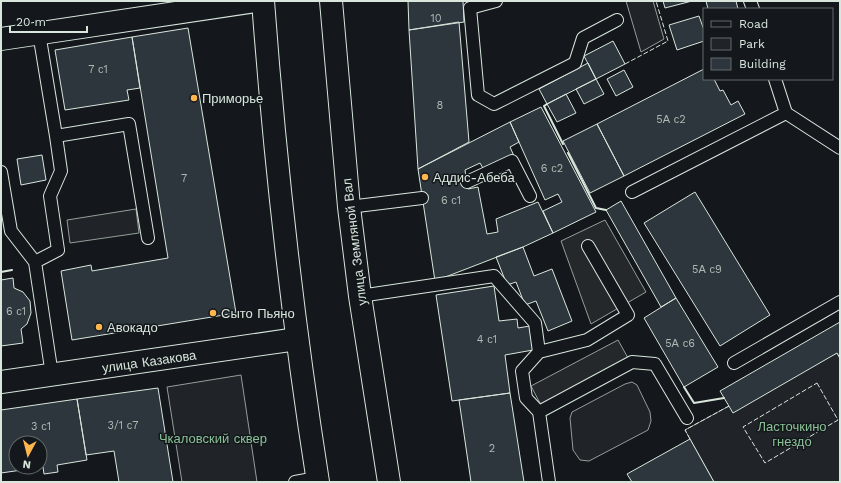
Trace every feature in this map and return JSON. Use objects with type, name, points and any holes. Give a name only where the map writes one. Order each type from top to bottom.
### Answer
[{"type":"main road","points":[[1,39],[256,1]]},
{"type":"main road","points":[[263,1],[270,100],[297,339],[318,480]]},
{"type":"main road","name":"улица Земляной Вал","points":[[331,1],[349,207],[360,296],[389,482]]},
{"type":"main road","name":"улица Казакова","points":[[1,382],[297,339]]},
{"type":"lane","points":[[496,1],[470,8],[478,95],[494,104],[575,63],[582,38],[617,20]]},
{"type":"lane","points":[[35,262],[58,250],[50,196],[61,171],[39,33]]},
{"type":"lane","points":[[775,80],[786,113],[840,148]]},
{"type":"lane","points":[[632,192],[786,113]]},
{"type":"lane","points":[[56,136],[129,124],[148,238]]},
{"type":"lane","points":[[467,182],[512,161],[530,196]]},
{"type":"lane","points":[[1,172],[11,231],[35,262],[52,375]]},
{"type":"lane","points":[[349,207],[422,198]]},
{"type":"lane","points":[[549,482],[539,412],[526,398],[522,371],[539,352],[587,340],[628,315],[588,246]]},
{"type":"lane","points":[[360,296],[494,276],[535,323],[539,352]]},
{"type":"lane","points":[[734,363],[840,302]]},
{"type":"lane","points":[[539,412],[632,362],[656,364],[687,418]]},
{"type":"lane","points":[[295,482],[318,480]]},
{"type":"green space","points":[[626,1],[653,1],[664,39],[641,52]]},
{"type":"green space","points":[[136,209],[139,233],[70,243],[67,220]]},
{"type":"green space","name":"Ласточкино гнездо","points":[[837,353],[840,359],[840,482],[714,482],[685,430],[729,406]]},
{"type":"green space","name":"Чкаловский сквер","points":[[241,375],[257,482],[182,482],[167,387]]},
{"type":"green space","points":[[632,382],[637,385],[650,412],[651,421],[648,430],[589,461],[580,460],[573,450],[570,418],[572,412],[625,384]]},
{"type":"shaded area","points":[[605,220],[646,292],[591,324],[561,241]]},
{"type":"shaded area","points":[[618,340],[628,358],[541,405],[531,386]]},
{"type":"building","points":[[408,1],[463,1],[464,22],[409,30]]},
{"type":"building","points":[[663,1],[692,1],[665,8]]},
{"type":"building","points":[[706,1],[736,1],[738,8],[708,8]]},
{"type":"building","points":[[699,16],[703,27],[703,41],[677,50],[669,25]]},
{"type":"building","points":[[459,22],[469,142],[418,169],[409,30]]},
{"type":"building","points":[[188,28],[236,313],[72,340],[61,271],[91,265],[92,271],[168,258],[132,37]]},
{"type":"building","points":[[132,37],[140,88],[127,90],[129,100],[65,110],[55,50]]},
{"type":"building","points":[[613,41],[625,64],[596,79],[584,56]]},
{"type":"building","points":[[588,63],[596,79],[547,104],[539,89]]},
{"type":"building","points":[[624,70],[633,87],[616,96],[607,79]]},
{"type":"building","points":[[703,70],[703,80],[714,80],[720,91],[723,90],[731,105],[738,101],[745,114],[624,176],[597,124]]},
{"type":"building","points":[[596,79],[604,94],[584,104],[576,89]]},
{"type":"building","points":[[566,94],[576,113],[557,122],[547,104]]},
{"type":"building","points":[[541,107],[596,212],[553,233],[543,211],[562,202],[558,194],[545,200],[510,122]]},
{"type":"building","points":[[510,122],[519,142],[510,147],[514,156],[484,170],[480,163],[465,170],[468,189],[478,187],[487,234],[498,232],[496,219],[538,202],[553,233],[523,247],[435,281],[418,169]]},
{"type":"building","points":[[597,124],[624,176],[590,193],[563,141]]},
{"type":"building","points":[[42,155],[46,180],[21,185],[17,159]]},
{"type":"building","points":[[695,192],[770,315],[720,346],[644,223]]},
{"type":"building","points":[[621,201],[676,298],[661,307],[606,210]]},
{"type":"building","points":[[523,247],[534,276],[552,269],[572,321],[548,331],[536,301],[525,305],[516,282],[507,285],[496,257]]},
{"type":"building","points":[[13,278],[14,288],[23,292],[30,301],[31,313],[27,324],[21,329],[23,343],[1,346],[1,280]]},
{"type":"building","points":[[494,286],[499,321],[517,319],[518,328],[530,326],[533,350],[505,355],[510,393],[452,401],[436,295]]},
{"type":"building","points":[[676,298],[718,367],[684,387],[644,318]]},
{"type":"building","points":[[840,322],[840,358],[837,353],[733,413],[720,391]]},
{"type":"building","points":[[158,388],[173,482],[119,482],[114,451],[86,455],[77,399]]},
{"type":"building","points":[[510,393],[524,482],[471,482],[459,400]]},
{"type":"building","points":[[77,399],[87,460],[57,465],[58,472],[48,473],[48,435],[8,435],[8,472],[1,473],[1,410]]},
{"type":"building","points":[[690,439],[714,482],[632,482],[627,474]]},
{"type":"fence","points":[[625,64],[668,41],[656,1]]},
{"type":"fence","points":[[817,383],[838,420],[765,463],[743,427],[817,383]]},
{"type":"fence","points":[[690,439],[685,430],[729,406]]},
{"type":"wall","points":[[547,104],[544,106],[563,144]]},
{"type":"wall","points":[[568,153],[596,208],[606,210]]},
{"type":"wall","points":[[1,272],[12,270]]},
{"type":"wall","points":[[684,387],[694,403],[724,398]]},
{"type":"place","name":"Приморье","points":[[194,98]]},
{"type":"place","name":"Аддис-Абеба","points":[[425,177]]},
{"type":"place","name":"Сыто Пьяно","points":[[213,313]]},
{"type":"place","name":"Авокадо","points":[[99,327]]}]
